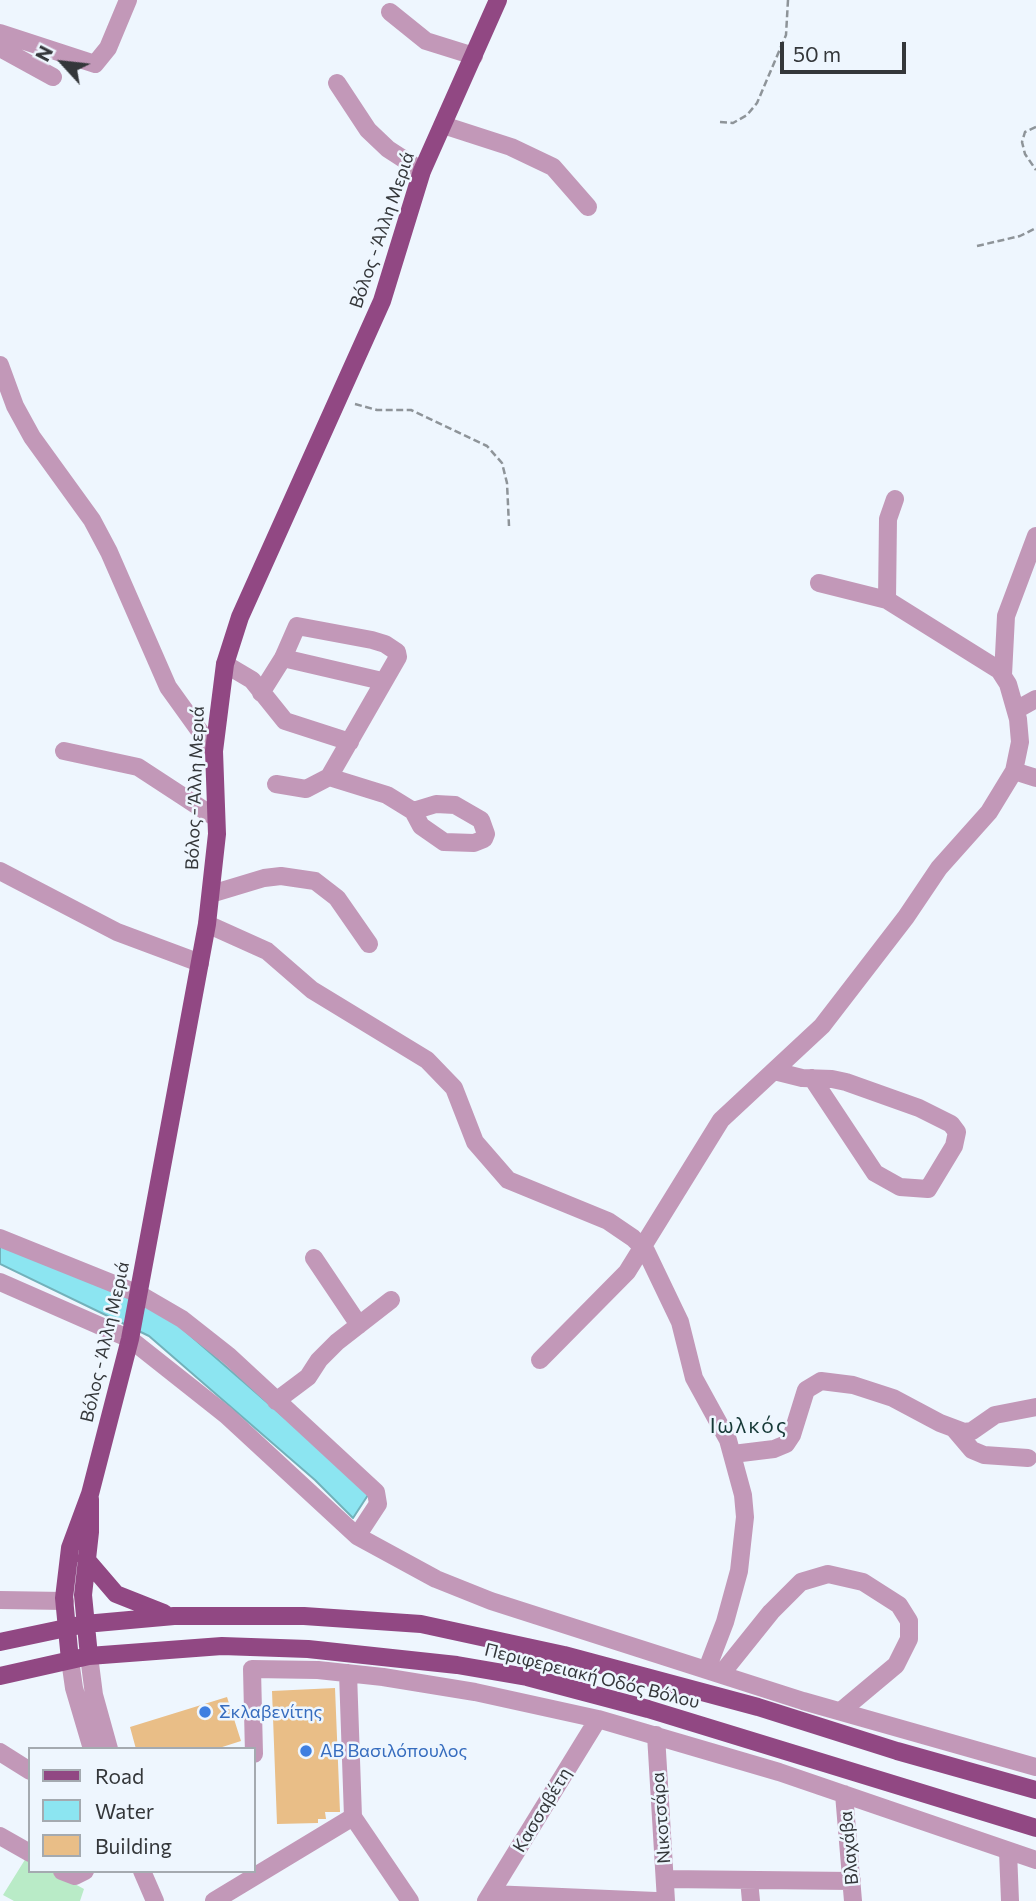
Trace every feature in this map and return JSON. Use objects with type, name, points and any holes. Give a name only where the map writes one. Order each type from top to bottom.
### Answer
[{"type":"main road","name":"Βόλος - Άλλη Μεριά","points":[[70,1660],[65,1601],[70,1548],[90,1494],[130,1339],[211,894],[216,818],[214,751],[225,664],[245,605],[339,400],[386,288],[422,171],[498,0]]},
{"type":"main road","name":"Βόλος - Άλλη Μεριά","points":[[89,1656],[83,1595],[91,1521],[90,1494]]},
{"type":"main road","points":[[86,1559],[105,1585],[122,1598],[174,1616]]},
{"type":"main road","name":"Περιφερειακή Οδός Βόλου","points":[[0,1642],[85,1624],[174,1616],[304,1616],[421,1624],[464,1631],[758,1707],[897,1751],[1036,1790]]},
{"type":"main road","name":"Περιφερειακή Οδός Βόλου","points":[[0,1676],[89,1656],[222,1646],[308,1648],[433,1661],[516,1675],[648,1709],[1036,1828]]},
{"type":"street","points":[[0,33],[95,64],[108,48],[128,0]]},
{"type":"street","points":[[390,12],[426,41],[474,56]]},
{"type":"street","points":[[0,48],[53,77]]},
{"type":"street","points":[[337,83],[368,130],[388,149],[422,171]]},
{"type":"street","points":[[443,125],[511,147],[553,167],[588,207]]},
{"type":"street","points":[[0,365],[15,406],[32,438],[92,520],[168,687],[214,751]]},
{"type":"street","points":[[887,600],[888,519],[895,499]]},
{"type":"street","points":[[540,1360],[622,1277],[643,1248],[721,1120],[822,1026],[906,917],[939,868],[994,806],[1014,771],[1020,742],[1016,710],[1003,675],[1006,616],[1036,536]]},
{"type":"street","points":[[819,583],[887,600],[1003,675]]},
{"type":"street","points":[[261,693],[297,626],[372,640],[394,648],[398,657],[329,777],[306,789],[276,783]]},
{"type":"street","points":[[282,658],[382,681]]},
{"type":"street","points":[[225,664],[242,672],[285,721],[350,741]]},
{"type":"street","points":[[1016,710],[1036,699]]},
{"type":"street","points":[[64,751],[138,767],[167,783],[188,801],[216,818]]},
{"type":"street","points":[[1014,771],[1036,778]]},
{"type":"street","points":[[329,777],[387,795],[413,811]]},
{"type":"street","points":[[0,871],[117,932],[200,964]]},
{"type":"street","points":[[211,894],[264,878],[281,876],[316,881],[337,898],[369,944]]},
{"type":"street","points":[[206,924],[267,951],[320,996],[427,1060],[454,1088],[475,1142],[508,1180],[608,1221],[643,1248],[680,1322],[694,1378],[733,1454],[743,1495],[744,1535],[715,1671]]},
{"type":"street","points":[[774,1071],[846,1082],[951,1124],[957,1132],[954,1146],[928,1189],[900,1187],[875,1173],[813,1079]]},
{"type":"street","points":[[0,1238],[139,1294],[182,1319],[229,1356],[276,1401],[336,1452],[376,1492],[378,1504],[357,1536]]},
{"type":"street","points":[[314,1258],[359,1325]]},
{"type":"street","points":[[0,1282],[130,1339],[226,1415],[357,1536],[454,1588],[841,1711],[1036,1767]]},
{"type":"street","points":[[276,1401],[308,1377],[319,1360],[391,1300]]},
{"type":"street","points":[[733,1454],[774,1449],[786,1444],[792,1435],[806,1390],[821,1381],[853,1385],[893,1398],[955,1430],[972,1450],[984,1455],[1028,1458]]},
{"type":"street","points":[[955,1430],[972,1431],[995,1415],[1036,1407]]},
{"type":"street","points":[[715,1671],[801,1582],[828,1574],[863,1582],[899,1605],[909,1621],[909,1639],[896,1665],[841,1711]]},
{"type":"street","points":[[0,1600],[65,1601]]},
{"type":"street","points":[[89,1656],[94,1695],[108,1747]]},
{"type":"street","points":[[70,1660],[74,1688],[91,1747]]},
{"type":"street","points":[[254,1747],[252,1669],[348,1673],[475,1692],[598,1719],[845,1794],[1036,1860]]},
{"type":"street","points":[[348,1673],[353,1817],[410,1901]]},
{"type":"street","name":"Κασσαβέτη","points":[[489,1897],[598,1719]]},
{"type":"street","name":"Νικοτσάρα","points":[[656,1735],[666,1901]]},
{"type":"street","points":[[0,1752],[28,1770]]},
{"type":"street","name":"Βλαχάβα","points":[[845,1794],[853,1901]]},
{"type":"street","points":[[214,1901],[353,1817]]},
{"type":"street","points":[[0,1836],[28,1852]]},
{"type":"street","points":[[1008,1851],[1010,1901]]},
{"type":"street","points":[[143,1873],[155,1901]]},
{"type":"street","points":[[665,1879],[852,1881]]},
{"type":"street","points":[[749,1880],[751,1901]]},
{"type":"street","points":[[489,1897],[656,1901]]},
{"type":"path","points":[[720,122],[733,123],[747,115],[757,103],[786,35],[788,0]]},
{"type":"path","points":[[1036,127],[1025,132],[1022,142],[1036,170]]},
{"type":"path","points":[[977,246],[1020,236],[1036,228]]},
{"type":"path","points":[[339,400],[377,410],[411,410],[487,446],[502,463],[507,482],[509,526]]},
{"type":"green space","points":[[26,1858],[28,1873],[55,1873],[84,1889],[80,1901],[14,1901],[3,1895]]},
{"type":"water","points":[[0,1241],[161,1310],[370,1492],[353,1518],[315,1480],[149,1336],[0,1264]]},
{"type":"building","name":"ΑΒ Βασιλόπουλος","points":[[335,1688],[340,1812],[325,1812],[326,1819],[318,1819],[318,1823],[277,1824],[272,1691]]},
{"type":"building","name":"Σκλαβενίτης","points":[[227,1697],[241,1741],[222,1747],[135,1747],[130,1727]]},
{"type":"place","name":"Σκλαβενίτης","points":[[205,1712]]},
{"type":"place","name":"ΑΒ Βασιλόπουλος","points":[[306,1751]]},
{"type":"district","name":"Ιωλκός","points":[[749,1426]]}]
